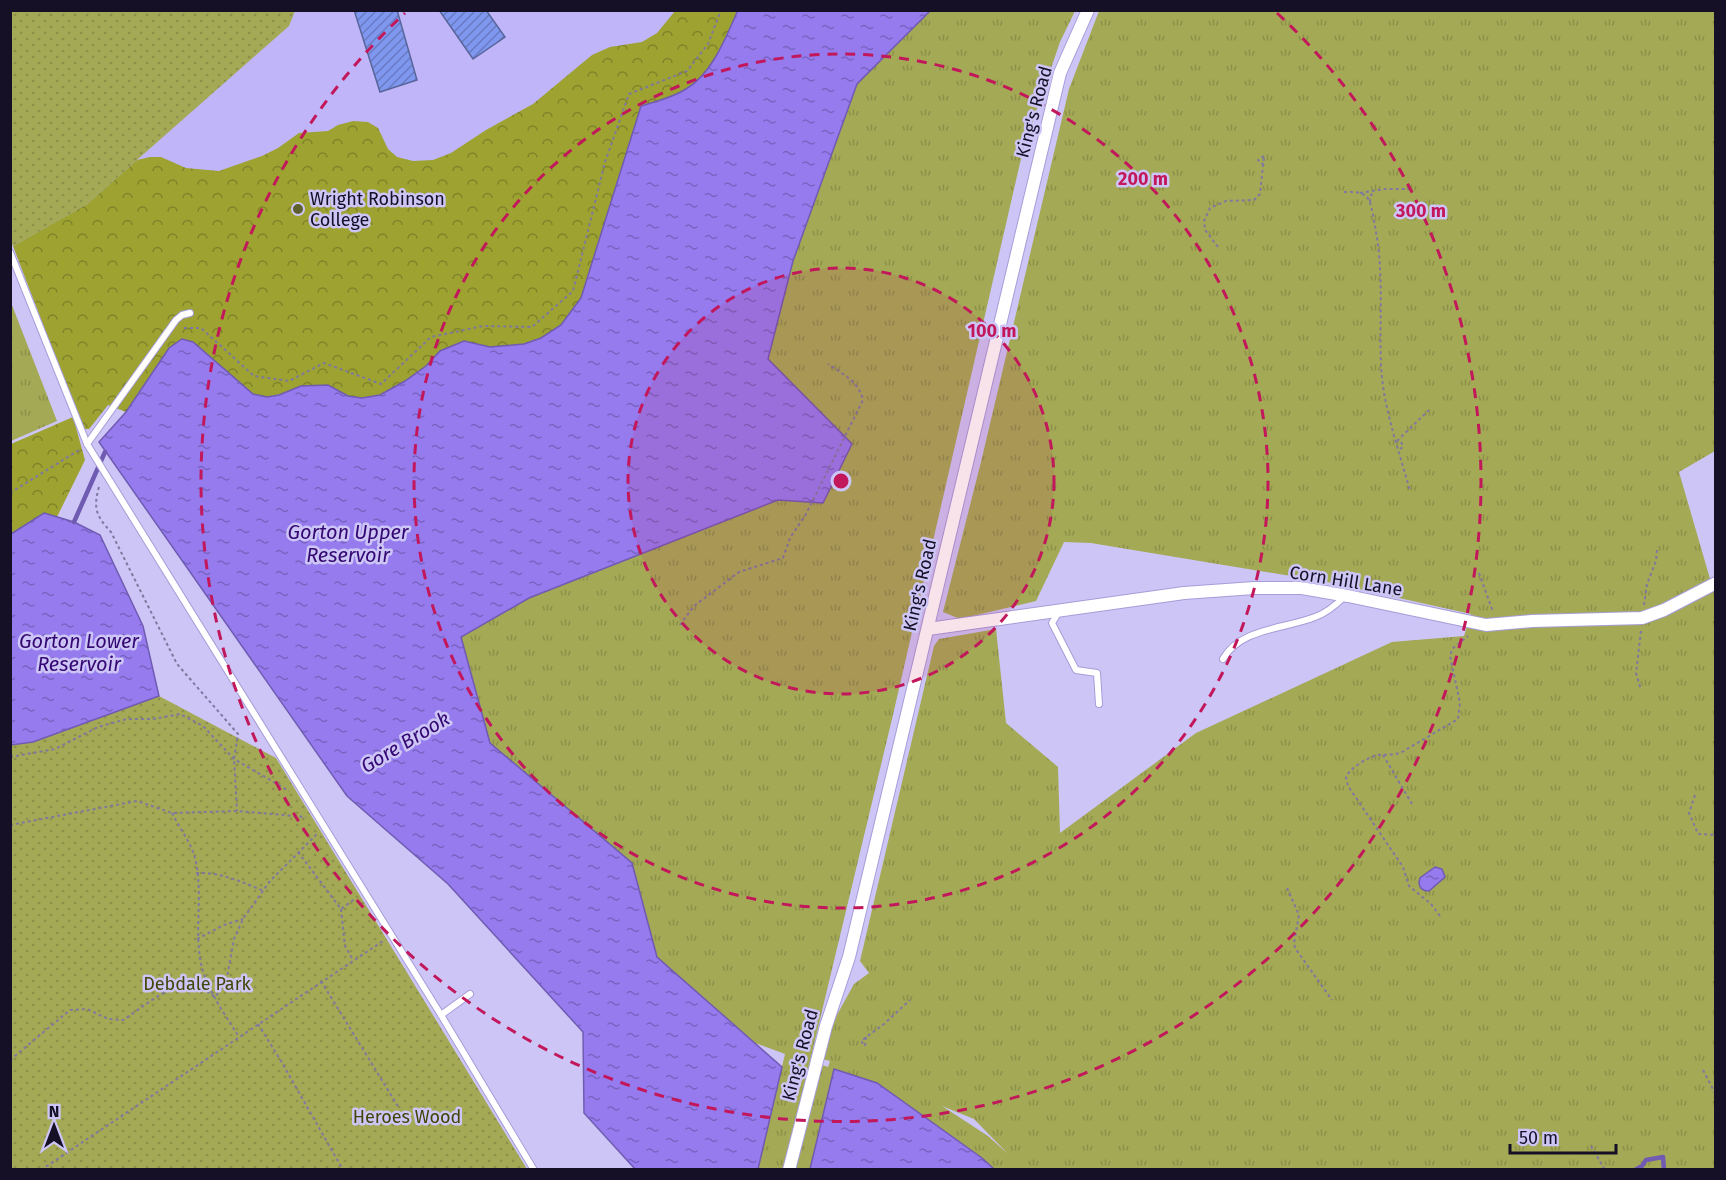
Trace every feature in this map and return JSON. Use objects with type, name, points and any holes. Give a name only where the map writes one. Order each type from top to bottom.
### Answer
[{"type":"street","name":"King's Road","points":[[789,1170],[826,1026],[849,957],[1060,74],[1088,10]]},
{"type":"street","name":"Corn Hill Lane","points":[[928,629],[1184,593],[1254,588],[1302,588],[1490,626],[1532,621],[1642,618],[1664,610],[1716,583]]},
{"type":"lane","points":[[10,252],[87,444],[441,1015],[534,1170]]},
{"type":"lane","points":[[87,444],[171,328],[182,315],[190,313]]},
{"type":"lane","points":[[1223,659],[1236,643],[1269,630],[1315,617],[1331,609],[1345,595]]},
{"type":"lane","points":[[1060,610],[1052,623],[1076,670],[1097,673],[1099,704]]},
{"type":"lane","points":[[441,1015],[470,994]]},
{"type":"path","points":[[171,328],[201,328],[254,376],[289,381],[324,363],[381,384],[431,337],[483,326],[532,327],[573,291],[605,162],[629,94],[687,71],[708,45],[721,10]]},
{"type":"path","points":[[1218,247],[1205,230],[1204,221],[1210,208],[1226,201],[1254,200],[1260,194],[1264,165]]},
{"type":"path","points":[[1344,192],[1411,189]]},
{"type":"path","points":[[1370,205],[1371,195],[1377,190]]},
{"type":"path","points":[[1360,193],[1368,199],[1370,205],[1381,267],[1383,387],[1410,491]]},
{"type":"path","points":[[680,625],[694,606],[740,572],[783,558],[790,538],[806,514],[863,400],[861,390],[850,378],[828,364]]},
{"type":"path","points":[[1397,441],[1429,410]]},
{"type":"path","points":[[1399,449],[1403,447],[1400,439]]},
{"type":"path","points":[[10,493],[87,444]]},
{"type":"path","points":[[99,486],[94,503],[101,521],[111,532],[177,664],[238,734],[234,759],[237,812]]},
{"type":"path","points":[[1641,690],[1636,673],[1642,618],[1647,584],[1656,561],[1657,550]]},
{"type":"path","points":[[1440,916],[1431,904],[1409,886],[1403,867],[1346,781],[1350,770],[1372,757],[1402,752],[1458,719],[1460,703],[1451,665],[1452,649],[1476,630],[1490,626],[1494,616],[1479,573]]},
{"type":"path","points":[[10,757],[55,749],[98,727],[127,719],[153,719],[180,714],[203,726],[234,759],[288,789],[294,798]]},
{"type":"path","points":[[1383,755],[1412,804]]},
{"type":"path","points":[[1695,795],[1689,813],[1698,834],[1716,836]]},
{"type":"path","points":[[10,825],[136,801],[172,813],[237,812],[318,818]]},
{"type":"path","points":[[300,808],[306,817]]},
{"type":"path","points":[[172,813],[195,857],[199,900],[197,939],[203,970],[215,997],[239,1038]]},
{"type":"path","points":[[215,997],[226,983],[234,939],[243,919],[270,880],[314,835],[326,830]]},
{"type":"path","points":[[298,852],[341,909],[345,946],[353,960]]},
{"type":"path","points":[[196,873],[210,872],[227,876],[264,891]]},
{"type":"path","points":[[1287,888],[1299,915],[1295,948],[1332,1000]]},
{"type":"path","points":[[341,909],[364,891]]},
{"type":"path","points":[[197,939],[207,932],[243,919]]},
{"type":"path","points":[[41,1170],[391,935]]},
{"type":"path","points":[[321,981],[399,1108]]},
{"type":"path","points":[[10,1060],[70,1010],[87,1010],[118,1021],[169,990],[184,986],[200,987],[215,997]]},
{"type":"path","points":[[866,1037],[894,1016],[910,1000]]},
{"type":"path","points":[[258,1024],[343,1170]]},
{"type":"path","points":[[1702,1071],[1716,1095]]},
{"type":"path","points":[[1591,1146],[1605,1170]]},
{"type":"shaded area","name":"Wright Robinson College","points":[[11,11],[707,11],[178,308],[101,415],[89,429],[83,429],[11,241]]},
{"type":"green space","points":[[11,10],[295,11],[289,26],[87,204],[13,246],[10,241]]},
{"type":"green space","points":[[675,11],[738,11],[711,65],[695,82],[670,97],[641,106],[581,298],[561,325],[541,338],[524,344],[490,347],[464,341],[440,351],[426,366],[380,395],[362,398],[348,396],[328,385],[266,397],[253,394],[193,342],[169,348],[126,412],[108,405],[89,429],[83,429],[13,246],[87,204],[137,160],[150,157],[161,157],[186,168],[219,171],[262,156],[299,133],[328,131],[338,125],[353,121],[368,122],[378,128],[388,149],[397,157],[413,161],[433,160],[451,153],[533,104],[592,55],[610,47],[642,42],[657,33]]},
{"type":"green space","points":[[930,11],[1075,11],[1060,42],[1023,150],[892,719],[810,1061],[828,1067],[830,1061],[822,1059],[825,1041],[854,984],[869,973],[860,961],[934,646],[939,639],[996,629],[1006,723],[1058,767],[1060,833],[1196,733],[1392,642],[1464,636],[1471,614],[1327,582],[1091,543],[1064,542],[1036,601],[960,619],[943,612],[981,462],[1069,89],[1099,11],[1715,11],[1715,451],[1679,472],[1715,596],[1715,1169],[994,1169],[877,1083],[834,1069],[810,1169],[758,1169],[785,1054],[755,1043],[657,957],[632,863],[490,743],[461,636],[529,598],[778,500],[823,503],[852,444],[767,360],[793,261],[857,84]],"holes":[[[942,1106],[974,1119],[1008,1154],[988,1136]]]},
{"type":"green space","points":[[10,300],[57,421],[11,441],[10,441]]},
{"type":"green space","points":[[73,417],[85,460],[57,517],[44,514],[11,534],[11,444]]},
{"type":"green space","name":"Debdale Park","points":[[159,696],[276,758],[527,1169],[11,1169],[10,745],[33,742]]},
{"type":"water","name":"Gorton Upper Reservoir","points":[[738,10],[930,11],[857,84],[793,261],[768,359],[852,444],[823,503],[778,500],[529,598],[461,637],[490,743],[632,863],[657,957],[782,1067],[758,1169],[635,1169],[584,1113],[583,1032],[448,884],[347,796],[99,442],[126,412],[169,348],[182,339],[193,342],[253,394],[267,397],[301,386],[328,385],[348,396],[362,398],[380,395],[426,366],[440,351],[464,341],[490,347],[524,344],[541,338],[561,325],[581,298],[641,106],[675,95],[695,82],[711,65]]},
{"type":"water","name":"Gorton Lower Reservoir","points":[[44,513],[74,522],[100,535],[143,626],[159,696],[33,742],[11,745],[11,534]]},
{"type":"water","points":[[1435,867],[1442,869],[1445,877],[1429,891],[1423,890],[1419,884],[1420,878]]},
{"type":"water","points":[[834,1069],[877,1083],[994,1169],[810,1169]]},
{"type":"building","points":[[354,10],[397,10],[417,80],[380,92]]},
{"type":"building","points":[[439,10],[486,10],[505,37],[473,59]]},
{"type":"waterway","points":[[74,522],[105,452]]},
{"type":"waterway","points":[[1635,1170],[1646,1160],[1663,1157],[1664,1170]]},
{"type":"place","name":"Wright Robinson College","points":[[298,209]]},
{"type":"water label","name":"Gore Brook","points":[[405,742]]},
{"type":"park label","name":"Heroes Wood","points":[[407,1117]]}]
